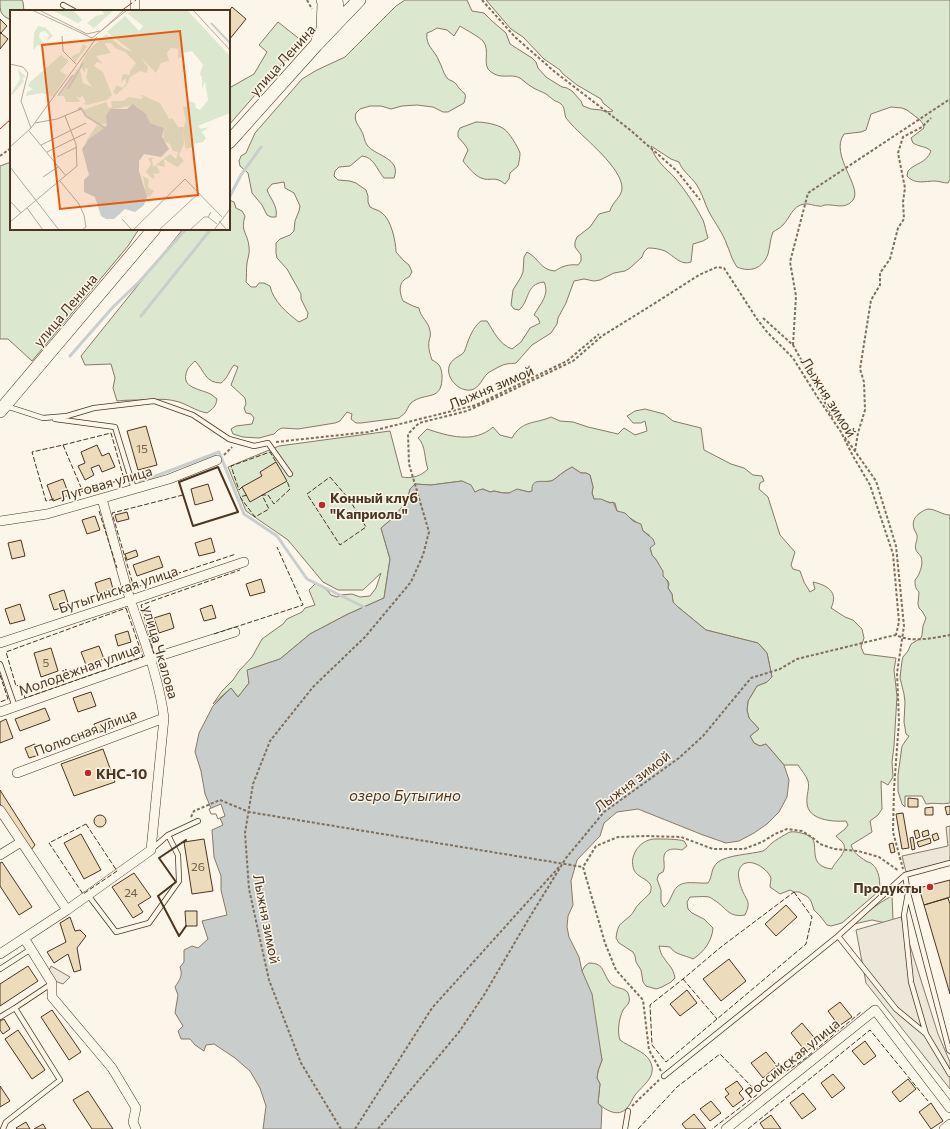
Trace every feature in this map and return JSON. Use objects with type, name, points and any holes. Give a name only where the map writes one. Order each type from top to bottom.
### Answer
[{"type":"street","points":[[316,46],[324,29],[323,0]]},
{"type":"street","points":[[334,26],[337,8],[336,0]]},
{"type":"street","name":"улица Ленина","points":[[230,141],[359,0]]},
{"type":"street","name":"улица Ленина","points":[[2,408],[153,230]]},
{"type":"street","name":"Луговая улица","points":[[0,521],[47,514],[102,499],[170,479],[217,460]]},
{"type":"street","name":"улица Чкалова","points":[[102,499],[131,600],[162,699],[164,718],[151,850]]},
{"type":"street","name":"Бутыгинская улица","points":[[0,643],[244,562]]},
{"type":"street","name":"Молодёжная улица","points":[[0,712],[150,659],[236,632]]},
{"type":"street","name":"Полюсная улица","points":[[17,773],[164,718]]},
{"type":"street","points":[[0,810],[67,910]]},
{"type":"street","points":[[0,855],[21,842]]},
{"type":"street","points":[[0,954],[67,910],[151,850]]},
{"type":"street","points":[[24,938],[52,983],[52,997],[112,1068],[136,1108],[133,1127]]},
{"type":"street","name":"Российская улица","points":[[726,1129],[875,1010],[950,1108]]},
{"type":"street","points":[[944,1129],[950,1124]]},
{"type":"lane","points":[[63,5],[72,10]]},
{"type":"lane","points":[[43,418],[67,416],[94,408],[154,401],[193,415],[229,439],[254,446],[268,443],[290,474]]},
{"type":"lane","points":[[2,408],[43,418],[116,427],[134,489]]},
{"type":"lane","points":[[0,664],[14,707]]},
{"type":"lane","points":[[151,850],[168,835],[198,821]]},
{"type":"lane","points":[[88,895],[116,932],[149,923],[178,881],[178,855],[168,835]]},
{"type":"lane","points":[[664,1076],[838,936],[905,875],[950,863]]},
{"type":"lane","points":[[905,875],[908,893],[950,1052]]},
{"type":"lane","points":[[908,893],[904,915],[911,982],[926,1034],[950,1074]]},
{"type":"lane","points":[[838,936],[896,1010],[926,1034]]},
{"type":"lane","points":[[0,969],[31,949]]},
{"type":"lane","points":[[0,1017],[52,983]]},
{"type":"lane","points":[[3,1129],[6,1122],[60,1080],[15,1008]]},
{"type":"lane","points":[[625,1129],[628,1110]]},
{"type":"path","points":[[306,0],[313,10]]},
{"type":"path","points":[[482,0],[515,37],[555,72],[628,129],[677,171],[700,200]]},
{"type":"path","points":[[305,36],[313,25]]},
{"type":"path","points":[[792,345],[796,296],[790,262],[808,193],[950,100]]},
{"type":"path","points":[[855,450],[858,433],[865,410],[864,382],[860,369],[871,300],[880,285],[880,273],[890,259],[898,228],[904,219],[903,202],[905,188],[898,153],[903,137],[922,128],[931,118]]},
{"type":"path","points":[[0,156],[10,149]]},
{"type":"path","name":"Лыжня зимой","points":[[341,1129],[301,1063],[269,980],[249,889],[245,833],[253,784],[270,741],[313,687],[365,637],[410,582],[424,555],[429,532],[409,464],[408,434],[419,423],[467,411],[573,361],[602,336],[652,306],[699,275],[717,267],[724,268],[757,319],[767,332],[793,358],[841,432],[870,485],[893,554],[899,622],[896,635],[797,659],[780,669],[751,678],[703,736],[679,758],[604,812],[566,858],[484,995],[459,1032],[378,1129]]},
{"type":"path","points":[[763,318],[792,345],[841,432],[876,481],[896,546],[904,626],[897,673],[899,721],[894,789],[893,832],[905,875]]},
{"type":"path","points":[[268,443],[368,432],[476,405],[566,361],[599,334]]},
{"type":"path","points":[[896,635],[902,638],[922,639],[950,635]]},
{"type":"path","points":[[183,828],[194,811],[220,800],[249,812],[583,867]]},
{"type":"path","points":[[628,1110],[664,1076],[649,1050],[644,1000],[616,970],[605,943],[583,867],[596,846],[618,837],[646,836],[681,837],[713,849],[744,849],[762,842],[787,829],[802,831],[820,844],[834,849],[858,851],[879,857],[905,875]]},
{"type":"path","points":[[355,1129],[432,1008],[563,863]]},
{"type":"green space","points":[[0,0],[22,0],[24,10],[10,10],[10,19],[1,13]]},
{"type":"green space","points":[[405,0],[467,0],[472,11],[484,13],[506,33],[510,44],[536,62],[538,68],[546,77],[562,87],[572,91],[581,101],[583,106],[606,112],[613,111],[603,103],[601,99],[577,85],[560,70],[544,59],[523,37],[511,29],[486,0],[950,0],[950,179],[948,183],[935,181],[917,182],[913,181],[907,176],[908,171],[924,161],[931,151],[913,143],[911,138],[924,128],[920,120],[902,108],[891,107],[871,114],[866,130],[844,134],[840,142],[840,151],[843,161],[854,187],[855,194],[853,200],[847,205],[843,206],[800,205],[783,225],[773,232],[768,254],[763,263],[756,268],[742,269],[737,267],[735,264],[723,236],[709,212],[697,185],[679,162],[671,159],[651,146],[658,160],[687,193],[704,222],[708,238],[693,244],[691,262],[684,263],[665,251],[648,248],[642,257],[625,271],[614,273],[600,280],[594,281],[584,279],[574,281],[566,303],[558,318],[557,324],[551,333],[532,345],[516,363],[505,364],[494,369],[486,375],[477,387],[471,390],[466,390],[457,386],[453,382],[449,369],[450,364],[455,358],[464,352],[468,340],[478,323],[481,321],[487,321],[500,341],[512,349],[521,342],[530,328],[540,323],[538,318],[534,315],[545,295],[546,287],[544,282],[538,283],[531,289],[525,302],[519,310],[514,309],[511,305],[513,290],[523,272],[524,257],[527,252],[550,270],[555,271],[566,266],[578,265],[581,261],[581,255],[575,247],[577,237],[590,227],[599,214],[610,211],[622,191],[622,188],[620,180],[610,163],[566,118],[564,108],[561,104],[530,86],[520,78],[513,76],[499,76],[491,72],[488,69],[486,62],[485,45],[483,41],[472,33],[460,26],[454,36],[447,30],[437,28],[427,33],[427,41],[437,57],[444,74],[447,78],[456,83],[465,94],[464,103],[448,112],[443,112],[433,107],[417,105],[402,106],[391,109],[381,106],[370,106],[360,109],[355,116],[366,143],[371,149],[391,162],[395,171],[394,178],[384,178],[370,159],[362,156],[350,166],[339,167],[335,171],[334,176],[338,180],[356,183],[366,190],[370,207],[381,212],[388,220],[394,237],[396,252],[409,265],[412,272],[401,284],[400,291],[402,298],[403,301],[419,308],[428,325],[430,334],[429,349],[432,360],[438,364],[442,372],[442,384],[440,390],[432,395],[411,403],[405,413],[399,418],[356,423],[351,419],[352,414],[347,412],[340,421],[335,423],[298,429],[282,428],[274,434],[259,438],[243,437],[233,434],[231,429],[236,426],[252,424],[254,418],[251,414],[246,413],[244,408],[246,404],[245,398],[231,385],[238,367],[234,365],[221,383],[208,379],[195,361],[187,370],[186,379],[190,386],[213,395],[217,399],[214,407],[207,413],[171,400],[159,399],[117,401],[113,388],[115,378],[111,364],[85,365],[81,356],[182,230],[230,230],[230,200],[234,202],[236,208],[242,211],[245,216],[243,226],[249,249],[246,282],[251,287],[256,287],[259,283],[264,283],[270,286],[277,302],[290,315],[299,322],[307,318],[308,313],[301,299],[301,294],[287,269],[277,258],[276,253],[276,243],[294,231],[295,221],[300,206],[294,193],[285,188],[284,182],[272,184],[267,190],[275,206],[276,217],[267,215],[262,205],[252,193],[248,173],[240,166],[239,161],[241,156],[246,153],[255,133],[302,79],[345,57],[396,6]]},
{"type":"green space","points":[[278,22],[302,41],[230,124],[230,86],[254,74],[267,52],[259,45]]},
{"type":"green space","points":[[476,122],[483,122],[504,129],[511,136],[519,150],[520,155],[518,166],[510,173],[509,179],[505,184],[495,179],[484,179],[478,177],[463,161],[468,150],[458,137],[458,132],[460,128]]},
{"type":"green space","points":[[10,162],[10,230],[138,230],[128,246],[32,361],[8,339],[0,339],[0,166]]},
{"type":"green space","points":[[645,409],[664,414],[673,421],[701,428],[704,450],[731,464],[744,468],[753,475],[762,476],[764,481],[760,483],[759,489],[768,497],[780,535],[795,552],[791,565],[793,569],[800,571],[810,592],[815,589],[813,582],[823,585],[830,590],[834,598],[831,608],[853,620],[862,629],[864,638],[861,647],[864,654],[896,658],[894,670],[897,696],[892,762],[893,777],[888,785],[881,781],[882,809],[878,815],[870,821],[872,832],[851,845],[857,854],[871,863],[876,869],[880,880],[879,891],[842,923],[831,926],[827,925],[814,910],[808,897],[799,892],[790,890],[780,894],[770,887],[771,878],[761,866],[746,863],[742,865],[739,870],[739,879],[748,903],[748,908],[745,915],[739,916],[731,913],[710,897],[690,897],[687,902],[688,909],[692,913],[704,919],[713,928],[711,937],[704,950],[693,959],[677,953],[670,947],[659,946],[662,955],[672,969],[675,978],[671,982],[656,989],[646,986],[643,982],[641,970],[636,962],[633,952],[619,943],[616,938],[620,925],[631,915],[651,891],[650,884],[639,876],[634,870],[634,853],[641,844],[651,839],[667,839],[684,841],[687,846],[682,850],[669,850],[665,854],[664,870],[659,874],[657,879],[661,890],[661,902],[664,907],[679,885],[688,883],[708,883],[714,867],[718,862],[733,856],[763,851],[773,842],[790,832],[801,833],[811,837],[814,845],[816,860],[824,867],[832,869],[844,850],[843,843],[836,836],[848,825],[846,821],[822,819],[812,813],[808,809],[807,803],[809,786],[808,781],[798,765],[784,765],[766,744],[760,746],[754,743],[750,736],[759,729],[749,718],[747,710],[748,701],[757,686],[767,682],[772,677],[767,653],[758,643],[706,630],[673,602],[672,594],[668,588],[668,581],[663,576],[657,561],[652,555],[650,548],[652,546],[649,535],[643,531],[636,522],[617,511],[615,503],[594,499],[590,475],[581,473],[572,467],[552,481],[537,482],[532,491],[529,492],[520,490],[503,493],[494,491],[490,492],[483,489],[475,492],[462,481],[431,485],[415,484],[410,489],[407,501],[393,518],[381,528],[390,559],[384,598],[348,614],[310,634],[280,659],[248,670],[249,683],[238,697],[231,688],[213,704],[222,691],[252,657],[262,639],[283,624],[287,619],[302,612],[305,608],[315,605],[309,590],[316,583],[327,590],[331,595],[337,597],[352,594],[360,597],[370,596],[376,588],[381,573],[363,590],[338,590],[323,582],[288,540],[246,511],[228,467],[279,446],[390,431],[402,477],[406,478],[419,475],[428,469],[424,448],[418,438],[427,429],[452,436],[469,437],[486,432],[493,427],[500,435],[512,438],[520,428],[525,425],[551,417],[560,421],[573,422],[618,434],[624,428],[635,435],[647,431],[645,421],[641,423],[633,423],[627,416],[635,411]]},
{"type":"green space","points":[[928,509],[950,515],[950,803],[926,804],[922,796],[905,796],[905,807],[902,804],[898,791],[898,775],[902,746],[909,736],[906,734],[904,722],[905,702],[900,678],[903,657],[911,644],[921,638],[926,618],[919,608],[919,592],[915,585],[915,580],[918,576],[922,560],[916,551],[917,535],[913,524],[916,516]]},
{"type":"green space","points":[[892,896],[893,920],[886,923],[872,920],[854,924],[872,908]]},
{"type":"green space","points":[[589,963],[594,963],[600,966],[610,983],[615,987],[624,989],[628,993],[629,1001],[623,1010],[620,1021],[620,1040],[644,1054],[652,1066],[651,1076],[648,1080],[628,1106],[623,1111],[616,1113],[604,1108],[598,1103],[600,1084],[597,1078],[602,1060],[582,971]]},
{"type":"shaded area","points":[[950,826],[950,861],[906,872],[902,856],[948,846],[946,827]]},
{"type":"shaded area","points":[[901,917],[938,1034],[950,1062],[950,1089],[866,983],[856,930]]},
{"type":"shaded area","points":[[51,966],[70,977],[63,984],[46,978]]},
{"type":"water","name":"озеро Бутыгино","points":[[572,467],[581,473],[590,475],[594,499],[601,499],[610,503],[613,502],[617,511],[625,513],[633,521],[641,524],[643,531],[653,539],[655,544],[650,548],[652,555],[663,571],[663,576],[667,580],[673,602],[678,607],[706,630],[758,643],[767,653],[772,677],[767,682],[757,686],[748,701],[747,710],[749,718],[759,729],[750,736],[754,743],[760,746],[766,744],[784,765],[789,780],[787,797],[779,812],[767,824],[739,841],[726,843],[638,809],[617,812],[604,823],[600,836],[577,860],[571,881],[573,905],[568,916],[567,927],[569,937],[579,957],[582,971],[592,994],[602,1060],[597,1078],[600,1084],[598,1103],[602,1108],[601,1129],[263,1129],[266,1106],[260,1088],[250,1071],[235,1058],[214,1044],[206,1045],[204,1051],[195,1045],[190,1039],[181,1039],[178,1031],[183,1026],[175,1013],[178,995],[175,987],[180,980],[180,967],[184,962],[184,950],[192,946],[198,948],[208,939],[202,921],[227,915],[221,890],[221,876],[214,857],[212,830],[223,825],[217,811],[213,813],[205,794],[201,771],[195,752],[199,733],[213,706],[231,688],[238,697],[249,683],[247,670],[280,659],[310,634],[348,614],[384,598],[390,559],[381,528],[393,518],[407,501],[410,489],[415,484],[431,485],[462,481],[471,485],[475,492],[483,489],[490,492],[494,491],[509,493],[517,489],[529,492],[532,491],[532,487],[536,482],[553,480]]},
{"type":"pier","points":[[221,804],[225,816],[218,819],[216,814],[211,814],[209,809]]},
{"type":"building","points":[[232,7],[246,19],[230,39],[230,10]]},
{"type":"building","points":[[0,19],[7,26],[1,33],[0,32]]},
{"type":"building","points":[[1,33],[8,39],[0,49],[0,34]]},
{"type":"building","points":[[146,426],[157,465],[138,470],[127,431]]},
{"type":"building","points":[[97,445],[102,456],[109,453],[115,467],[102,472],[99,465],[91,468],[94,475],[85,480],[78,466],[85,463],[81,452]]},
{"type":"building","points":[[276,462],[287,481],[250,502],[242,487],[262,476],[260,472]]},
{"type":"building","points":[[63,479],[69,495],[53,501],[47,485]]},
{"type":"building","points":[[208,484],[213,500],[195,505],[191,489]]},
{"type":"building","points":[[127,512],[129,519],[117,522],[115,515]]},
{"type":"building","points":[[95,516],[100,530],[87,534],[82,520]]},
{"type":"building","points":[[211,538],[215,552],[199,556],[195,543]]},
{"type":"building","points":[[21,540],[25,556],[12,559],[8,543]]},
{"type":"building","points":[[136,550],[138,556],[127,560],[125,554]]},
{"type":"building","points":[[159,556],[163,567],[137,576],[133,565]]},
{"type":"building","points":[[110,578],[113,589],[98,593],[95,583]]},
{"type":"building","points":[[261,579],[265,592],[250,596],[246,584]]},
{"type":"building","points":[[64,590],[69,606],[54,610],[49,595]]},
{"type":"building","points":[[20,604],[25,620],[10,624],[5,609]]},
{"type":"building","points":[[212,605],[216,618],[204,621],[200,609]]},
{"type":"building","points":[[170,613],[174,628],[159,633],[154,618]]},
{"type":"building","points":[[128,631],[131,642],[118,646],[115,635]]},
{"type":"building","points":[[99,646],[104,659],[86,665],[81,652]]},
{"type":"building","points":[[51,648],[58,671],[41,677],[34,653]]},
{"type":"building","points":[[91,692],[96,706],[78,712],[73,698]]},
{"type":"building","points":[[45,708],[50,720],[20,731],[15,719]]},
{"type":"building","points":[[110,718],[113,728],[97,733],[94,724]]},
{"type":"building","points":[[6,719],[13,738],[0,743],[0,722]]},
{"type":"building","points":[[94,727],[96,733],[77,740],[75,735]]},
{"type":"building","points":[[35,744],[39,755],[29,758],[25,748]]},
{"type":"building","name":"КНС-10","points":[[103,749],[115,782],[74,796],[61,764]]},
{"type":"building","points":[[0,790],[35,845],[31,850],[0,804]]},
{"type":"building","points":[[908,798],[918,799],[918,807],[908,807]]},
{"type":"building","points":[[950,806],[950,814],[947,815],[945,807]]},
{"type":"building","points":[[933,807],[933,815],[925,815],[925,808]]},
{"type":"building","points":[[903,813],[909,848],[902,849],[896,814]]},
{"type":"building","points":[[98,815],[102,815],[106,821],[102,827],[98,827],[94,823],[94,819]]},
{"type":"building","points":[[918,830],[920,837],[916,839],[914,831]]},
{"type":"building","points":[[928,830],[929,835],[923,837],[922,832]]},
{"type":"building","points":[[937,833],[939,839],[934,841],[932,835]]},
{"type":"building","points":[[81,834],[101,870],[84,879],[64,843]]},
{"type":"building","points":[[913,837],[915,849],[912,850],[910,838]]},
{"type":"building","points":[[930,838],[931,843],[919,847],[917,842]]},
{"type":"building","points":[[204,839],[213,891],[192,894],[184,842]]},
{"type":"building","points":[[893,843],[895,852],[891,853],[889,844]]},
{"type":"building","points":[[2,862],[32,907],[19,915],[0,886],[0,863]]},
{"type":"building","points":[[134,873],[151,897],[138,905],[143,912],[133,918],[112,887]]},
{"type":"building","points":[[950,880],[950,897],[924,905],[919,888]]},
{"type":"building","points":[[948,898],[950,904],[950,994],[924,905]]},
{"type":"building","points":[[786,905],[797,917],[776,936],[765,924]]},
{"type":"building","points":[[185,911],[197,911],[197,926],[186,926]]},
{"type":"building","points":[[70,917],[75,931],[80,930],[86,936],[77,948],[81,970],[74,972],[68,954],[54,963],[47,952],[66,942],[60,923]]},
{"type":"building","points":[[729,959],[746,981],[721,1001],[703,979]]},
{"type":"building","points":[[28,966],[38,981],[0,1006],[0,984]]},
{"type":"building","points":[[687,990],[697,1003],[680,1016],[670,1004]]},
{"type":"building","points":[[840,1002],[852,1017],[839,1026],[828,1011]]},
{"type":"building","points":[[52,1010],[81,1052],[69,1060],[41,1017]]},
{"type":"building","points":[[4,1019],[10,1029],[3,1034],[0,1030],[0,1021]]},
{"type":"building","points":[[802,1023],[818,1042],[806,1052],[791,1033]]},
{"type":"building","points":[[18,1030],[45,1070],[32,1079],[5,1039]]},
{"type":"building","points":[[865,1041],[876,1056],[864,1065],[852,1051]]},
{"type":"building","points":[[766,1052],[777,1066],[763,1078],[751,1063]]},
{"type":"building","points":[[833,1074],[845,1088],[832,1098],[821,1083]]},
{"type":"building","points":[[908,1079],[916,1089],[900,1102],[892,1092]]},
{"type":"building","points":[[737,1081],[743,1089],[739,1093],[744,1099],[733,1107],[725,1097],[729,1094],[725,1089]]},
{"type":"building","points":[[0,1086],[10,1101],[0,1107]]},
{"type":"building","points":[[88,1091],[113,1129],[92,1129],[73,1100]]},
{"type":"building","points":[[803,1093],[816,1109],[802,1119],[790,1103]]},
{"type":"building","points":[[711,1101],[721,1113],[710,1121],[700,1109]]},
{"type":"building","points":[[931,1103],[943,1121],[931,1129],[919,1112]]},
{"type":"building","points":[[694,1114],[706,1129],[686,1129],[682,1124]]},
{"type":"building","points":[[771,1115],[781,1129],[764,1129],[760,1123]]},
{"type":"building","points":[[26,1122],[30,1129],[16,1128]]},
{"type":"building","points":[[43,1124],[46,1129],[34,1129]]},
{"type":"waterway","points":[[230,196],[241,175],[261,147]]},
{"type":"waterway","points":[[70,356],[113,307],[139,282],[185,230]]},
{"type":"waterway","points":[[141,316],[210,230]]},
{"type":"waterway","points":[[140,482],[219,452],[244,514],[277,536],[307,579],[364,607]]},
{"type":"fence","points":[[63,445],[111,433],[124,479],[67,496]]},
{"type":"fence","points":[[54,499],[46,501],[32,452],[63,445],[83,492]]},
{"type":"fence","points":[[242,487],[239,490],[231,466],[270,452],[276,462]]},
{"type":"fence","points":[[330,477],[349,499],[366,527],[340,545],[307,494],[330,477]]},
{"type":"fence","points":[[247,495],[240,497],[255,517],[269,509],[262,495],[268,495],[274,504],[290,489],[287,481]]},
{"type":"fence","points":[[183,495],[112,513],[134,588],[236,554]]},
{"type":"fence","points":[[99,511],[117,568]]},
{"type":"fence","points":[[214,634],[303,605],[277,547]]},
{"type":"fence","points":[[155,653],[154,654],[141,605],[240,570]]},
{"type":"fence","points":[[126,608],[143,657],[25,698],[20,685],[16,686],[6,652],[126,608]]},
{"type":"fence","points":[[0,675],[8,699],[0,702]]},
{"type":"fence","points":[[86,824],[117,871],[83,894],[49,843],[86,824]]},
{"type":"fence","points":[[794,892],[812,917],[806,944],[666,1062],[652,1045],[650,1005],[721,947],[794,892]]},
{"type":"fence","points":[[683,979],[717,1019]]},
{"type":"fence","points":[[756,1091],[802,1061],[861,1012]]},
{"type":"fence","points":[[748,1129],[870,1030],[928,1101]]},
{"type":"fence","points":[[638,1129],[677,1087],[720,1054],[758,1094],[712,1129]]},
{"type":"wall","points":[[218,467],[238,512],[193,526],[179,482],[218,467]]},
{"type":"wall","points":[[184,842],[186,840],[159,858],[176,882],[158,896],[179,936],[186,926]]},
{"type":"power","points":[[122,10],[136,0]]},
{"type":"power","points":[[0,129],[10,120]]},
{"type":"place","name":"Конный клуб \"Каприоль\"","points":[[322,505]]},
{"type":"place","name":"КНС-10","points":[[88,773]]},
{"type":"place","name":"Продукты","points":[[930,887]]}]
